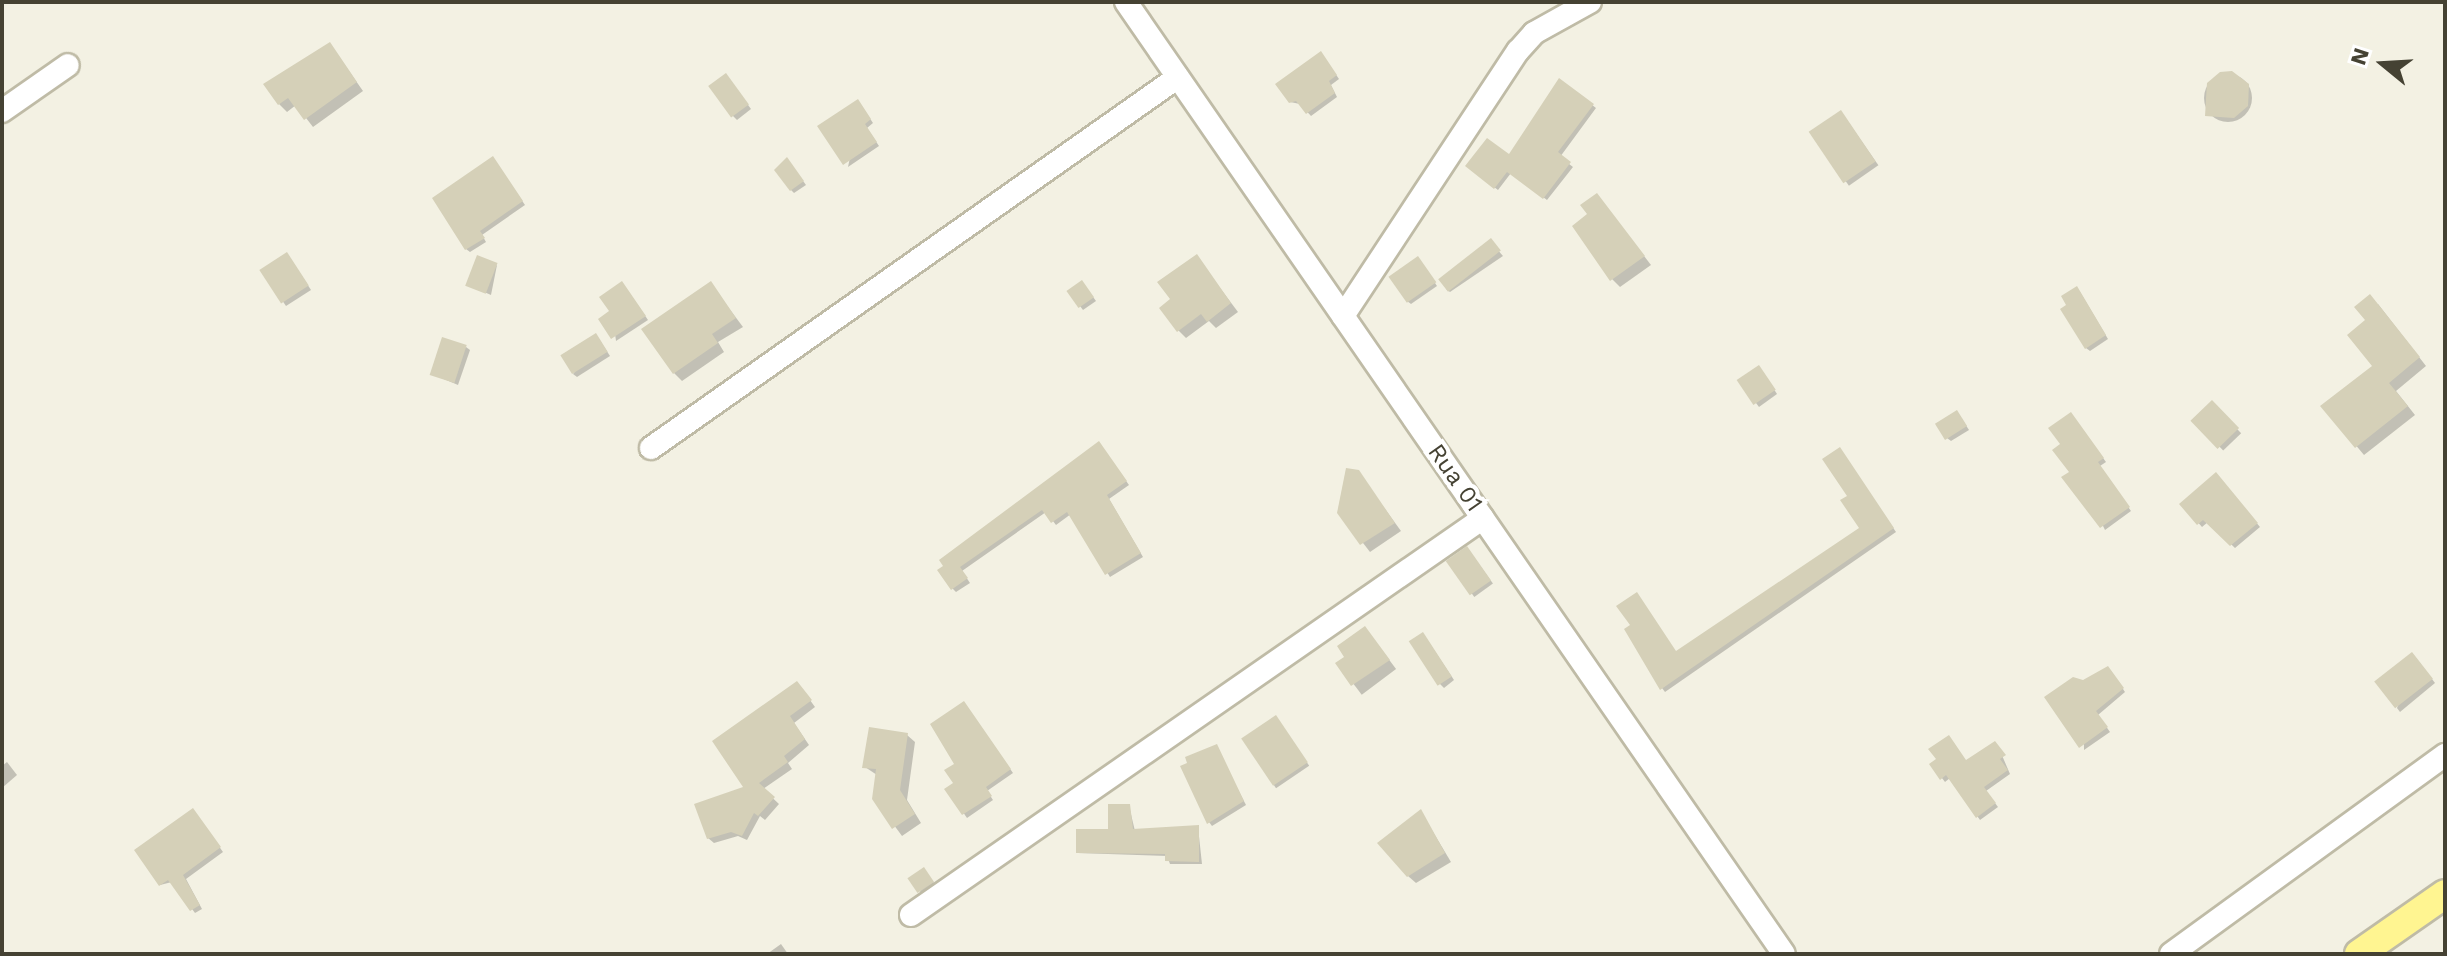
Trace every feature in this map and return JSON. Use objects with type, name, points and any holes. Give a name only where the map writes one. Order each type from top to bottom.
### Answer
[{"type":"main road","points":[[2359,954],[2445,894]]},
{"type":"street","name":"Rua 01","points":[[1126,2],[1784,954]]},
{"type":"street","points":[[1343,316],[1518,51],[1534,33],[1590,2]]},
{"type":"street","points":[[2,111],[68,65]]},
{"type":"street","points":[[651,448],[1178,77]]},
{"type":"street","points":[[911,915],[1483,518]]},
{"type":"street","points":[[2171,954],[2445,755]]},
{"type":"building","points":[[330,42],[357,82],[304,120],[288,98],[278,105],[263,84]]},
{"type":"building","points":[[1321,51],[1337,75],[1329,81],[1335,93],[1306,114],[1296,101],[1289,103],[1275,84]]},
{"type":"building","points":[[2232,71],[2249,84],[2248,106],[2234,118],[2205,116],[2207,83],[2220,72]]},
{"type":"building","points":[[726,73],[749,105],[731,117],[708,86]]},
{"type":"building","points":[[1559,78],[1594,104],[1558,152],[1571,162],[1543,199],[1507,172],[1494,189],[1465,166],[1487,138],[1509,154]]},
{"type":"building","points":[[858,99],[871,119],[865,124],[877,142],[843,165],[817,126]]},
{"type":"building","points":[[1841,110],[1876,161],[1843,183],[1809,132]]},
{"type":"building","points":[[493,156],[523,201],[480,231],[485,238],[465,250],[432,198]]},
{"type":"building","points":[[787,157],[804,181],[790,191],[774,170]]},
{"type":"building","points":[[1597,193],[1645,256],[1610,281],[1572,226],[1587,214],[1580,205]]},
{"type":"building","points":[[1491,238],[1501,251],[1448,292],[1438,279]]},
{"type":"building","points":[[287,252],[309,286],[281,304],[259,270]]},
{"type":"building","points":[[1197,254],[1231,303],[1207,322],[1201,314],[1177,332],[1159,308],[1170,299],[1157,282]]},
{"type":"building","points":[[477,255],[498,263],[486,294],[465,286]]},
{"type":"building","points":[[1418,256],[1436,282],[1407,303],[1389,277]]},
{"type":"building","points":[[1082,280],[1094,297],[1078,308],[1066,291]]},
{"type":"building","points":[[622,281],[646,316],[611,339],[598,319],[609,311],[599,297]]},
{"type":"building","points":[[711,281],[736,318],[712,334],[718,343],[673,374],[641,329]]},
{"type":"building","points":[[2077,286],[2106,335],[2085,349],[2060,309],[2066,305],[2061,296]]},
{"type":"building","points":[[2370,294],[2420,357],[2389,383],[2408,406],[2355,448],[2320,406],[2372,366],[2347,335],[2365,320],[2354,307]]},
{"type":"building","points":[[596,333],[608,352],[572,374],[560,355]]},
{"type":"building","points":[[442,337],[467,345],[454,383],[430,375]]},
{"type":"building","points":[[1759,365],[1776,390],[1753,405],[1737,380]]},
{"type":"building","points":[[2212,400],[2239,428],[2218,449],[2190,421]]},
{"type":"building","points":[[1957,410],[1967,426],[1945,440],[1935,424]]},
{"type":"building","points":[[2071,412],[2104,458],[2098,462],[2130,507],[2100,528],[2061,477],[2069,472],[2052,450],[2060,444],[2048,428]]},
{"type":"building","points":[[1099,441],[1127,481],[1107,495],[1141,553],[1105,575],[1067,512],[1051,523],[1042,510],[960,567],[968,578],[951,590],[937,570],[943,566],[939,560]]},
{"type":"building","points":[[1840,447],[1894,528],[1660,690],[1624,629],[1630,625],[1616,606],[1637,592],[1676,651],[1859,528],[1840,500],[1847,496],[1822,459]]},
{"type":"building","points":[[1346,468],[1359,470],[1395,523],[1360,545],[1337,513]]},
{"type":"building","points":[[2216,472],[2258,523],[2230,546],[2203,520],[2197,525],[2179,504]]},
{"type":"building","points":[[1467,546],[1491,580],[1470,595],[1446,561]]},
{"type":"building","points":[[1365,626],[1390,660],[1351,686],[1335,663],[1344,657],[1337,646]]},
{"type":"building","points":[[1423,632],[1452,676],[1438,686],[1409,641]]},
{"type":"building","points":[[2412,652],[2433,679],[2395,708],[2374,682]]},
{"type":"building","points":[[2108,666],[2124,688],[2096,711],[2108,727],[2079,748],[2044,697],[2073,677],[2083,680]]},
{"type":"building","points":[[797,681],[812,700],[790,716],[805,739],[784,756],[788,762],[759,783],[775,797],[758,816],[754,813],[742,836],[731,832],[707,839],[694,804],[743,787],[712,741]]},
{"type":"building","points":[[964,701],[1011,769],[986,787],[992,796],[962,815],[944,789],[953,783],[944,770],[954,764],[930,724]]},
{"type":"building","points":[[1276,715],[1308,762],[1273,786],[1241,738]]},
{"type":"building","points":[[869,727],[908,733],[900,790],[915,814],[892,829],[872,799],[876,769],[862,768]]},
{"type":"building","points":[[1949,735],[1966,760],[1995,741],[2006,755],[2000,759],[2008,770],[1984,787],[1996,803],[1976,818],[1946,775],[1940,780],[1929,764],[1936,759],[1928,749]]},
{"type":"building","points":[[1217,744],[1244,801],[1207,824],[1180,766],[1187,763],[1185,757]]},
{"type":"building","points":[[1108,804],[1130,804],[1133,829],[1199,825],[1199,862],[1165,861],[1165,854],[1076,853],[1076,829],[1108,829]]},
{"type":"building","points":[[193,808],[221,847],[183,875],[200,905],[190,911],[168,880],[159,886],[134,850]]},
{"type":"building","points":[[1421,809],[1445,853],[1407,877],[1377,843]]},
{"type":"building","points":[[924,867],[934,882],[917,893],[907,878]]}]
